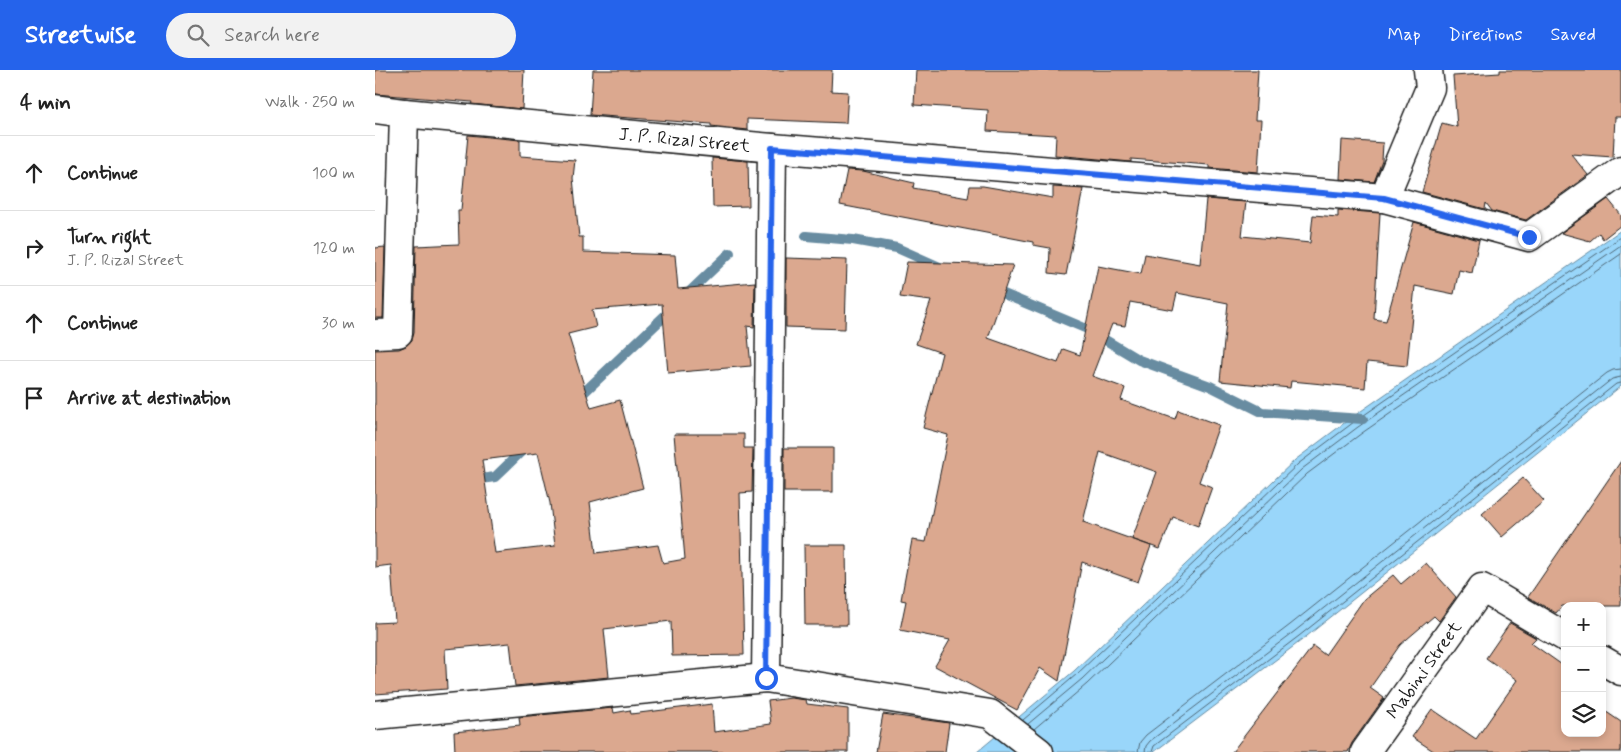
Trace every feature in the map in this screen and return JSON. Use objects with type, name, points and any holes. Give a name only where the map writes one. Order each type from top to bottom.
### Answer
[{"type":"street","points":[[1384,198],[1430,88],[1428,70]]},
{"type":"street","name":"J. P. Rizal Street","points":[[375,109],[772,148],[1384,198],[1529,237],[1621,171]]},
{"type":"street","points":[[375,334],[398,333],[404,113]]},
{"type":"street","points":[[766,678],[772,148]]},
{"type":"street","name":"Mabini Street","points":[[1365,752],[1482,588],[1561,636]]},
{"type":"street","points":[[1606,662],[1621,671]]},
{"type":"street","points":[[375,715],[766,678],[990,714],[1039,752]]},
{"type":"water","points":[[1621,230],[1621,386],[1302,640],[1154,752],[977,752],[1074,671],[1295,460],[1351,418]]},
{"type":"building","points":[[375,70],[524,70],[522,109],[471,104],[472,102],[375,94]]},
{"type":"building","points":[[593,70],[832,70],[831,91],[848,92],[846,123],[747,119],[747,130],[711,126],[711,124],[590,115]]},
{"type":"building","points":[[916,70],[1258,70],[1255,120],[1261,120],[1258,172],[1209,168],[1209,165],[1131,159],[1131,162],[1055,155],[1056,135],[987,131],[988,110],[914,105]]},
{"type":"building","points":[[1500,70],[1621,70],[1621,117],[1615,117],[1613,157],[1571,154],[1588,175],[1526,220],[1492,211],[1486,203],[1485,209],[1422,192],[1442,123],[1457,127],[1453,76],[1500,73]]},
{"type":"building","points":[[468,135],[520,140],[520,156],[575,160],[573,178],[579,237],[583,237],[583,252],[675,255],[678,289],[755,282],[754,327],[747,326],[751,366],[668,373],[662,304],[592,310],[596,327],[568,334],[591,408],[620,400],[643,488],[590,502],[596,553],[658,545],[663,563],[685,559],[674,434],[744,434],[744,448],[753,448],[752,492],[740,493],[744,655],[672,656],[671,621],[604,629],[609,677],[515,686],[510,643],[445,649],[447,689],[375,694],[375,623],[395,622],[391,565],[375,567],[375,350],[399,349],[406,346],[412,340],[414,333],[416,246],[459,244],[458,210],[461,210]],"holes":[[[538,453],[550,503],[555,546],[495,553],[482,460]]]},
{"type":"building","points":[[1342,140],[1383,143],[1382,161],[1374,182],[1340,179]]},
{"type":"building","points":[[712,158],[748,161],[749,206],[713,207]]},
{"type":"building","points":[[847,170],[863,171],[914,183],[913,188],[968,198],[970,186],[983,186],[1053,198],[1053,187],[1083,189],[1066,275],[1049,273],[1050,248],[1033,245],[1033,242],[840,205]]},
{"type":"building","points":[[1206,199],[1246,202],[1242,236],[1310,243],[1313,215],[1338,217],[1338,210],[1380,213],[1374,319],[1386,321],[1414,222],[1479,240],[1472,273],[1459,270],[1454,294],[1415,286],[1407,366],[1367,362],[1365,388],[1291,381],[1290,388],[1220,381],[1228,303],[1177,293],[1173,310],[1130,302],[1125,326],[1112,324],[1092,376],[1125,388],[1121,400],[1175,419],[1178,410],[1219,425],[1199,482],[1212,487],[1198,526],[1173,517],[1160,549],[1132,539],[1157,472],[1100,452],[1083,522],[1151,546],[1138,582],[1082,562],[1059,681],[1040,668],[1017,710],[935,666],[950,640],[900,630],[906,601],[901,600],[912,540],[926,542],[948,435],[923,428],[942,353],[916,344],[931,301],[900,297],[907,262],[1013,265],[988,338],[1058,363],[1063,349],[1080,355],[1098,266],[1141,274],[1145,254],[1200,264]]},
{"type":"building","points":[[1608,199],[1621,215],[1621,225],[1603,239],[1599,233],[1590,241],[1561,233]]},
{"type":"building","points":[[385,247],[383,318],[375,318],[375,248]]},
{"type":"building","points":[[786,258],[847,260],[845,329],[786,327]]},
{"type":"building","points":[[784,448],[833,448],[833,492],[784,492]]},
{"type":"building","points":[[1621,461],[1621,606],[1606,606],[1606,602],[1561,602],[1561,607],[1556,613],[1528,597]]},
{"type":"building","points":[[1523,478],[1544,501],[1502,537],[1482,514]]},
{"type":"building","points":[[804,545],[846,545],[847,625],[805,625]]},
{"type":"building","points":[[1426,563],[1456,597],[1439,621],[1434,616],[1400,645],[1370,688],[1384,698],[1352,743],[1348,752],[1232,752],[1313,646],[1325,655],[1364,599],[1393,575],[1401,584]]},
{"type":"building","points":[[1510,623],[1536,638],[1531,643],[1561,664],[1561,737],[1606,737],[1606,712],[1621,722],[1621,752],[1435,752],[1412,737],[1432,709],[1476,739],[1517,680],[1486,658]]},
{"type":"building","points":[[791,698],[806,700],[807,704],[848,709],[848,752],[455,752],[454,732],[520,725],[519,717],[613,708],[614,713],[630,710],[631,714],[712,704],[714,732],[771,724],[768,701]]},
{"type":"building","points":[[883,714],[949,723],[945,752],[876,752]]},
{"type":"waterway","points":[[806,236],[853,240],[897,248],[942,268]]},
{"type":"waterway","points":[[685,296],[730,253]]},
{"type":"waterway","points":[[992,289],[1087,329],[1139,360],[1210,386],[1262,412],[1363,419]]},
{"type":"waterway","points":[[577,399],[673,308]]},
{"type":"waterway","points":[[473,480],[495,477],[526,447]]},
{"type":"route","points":[[766,678],[772,148],[1384,198],[1529,237]]}]
